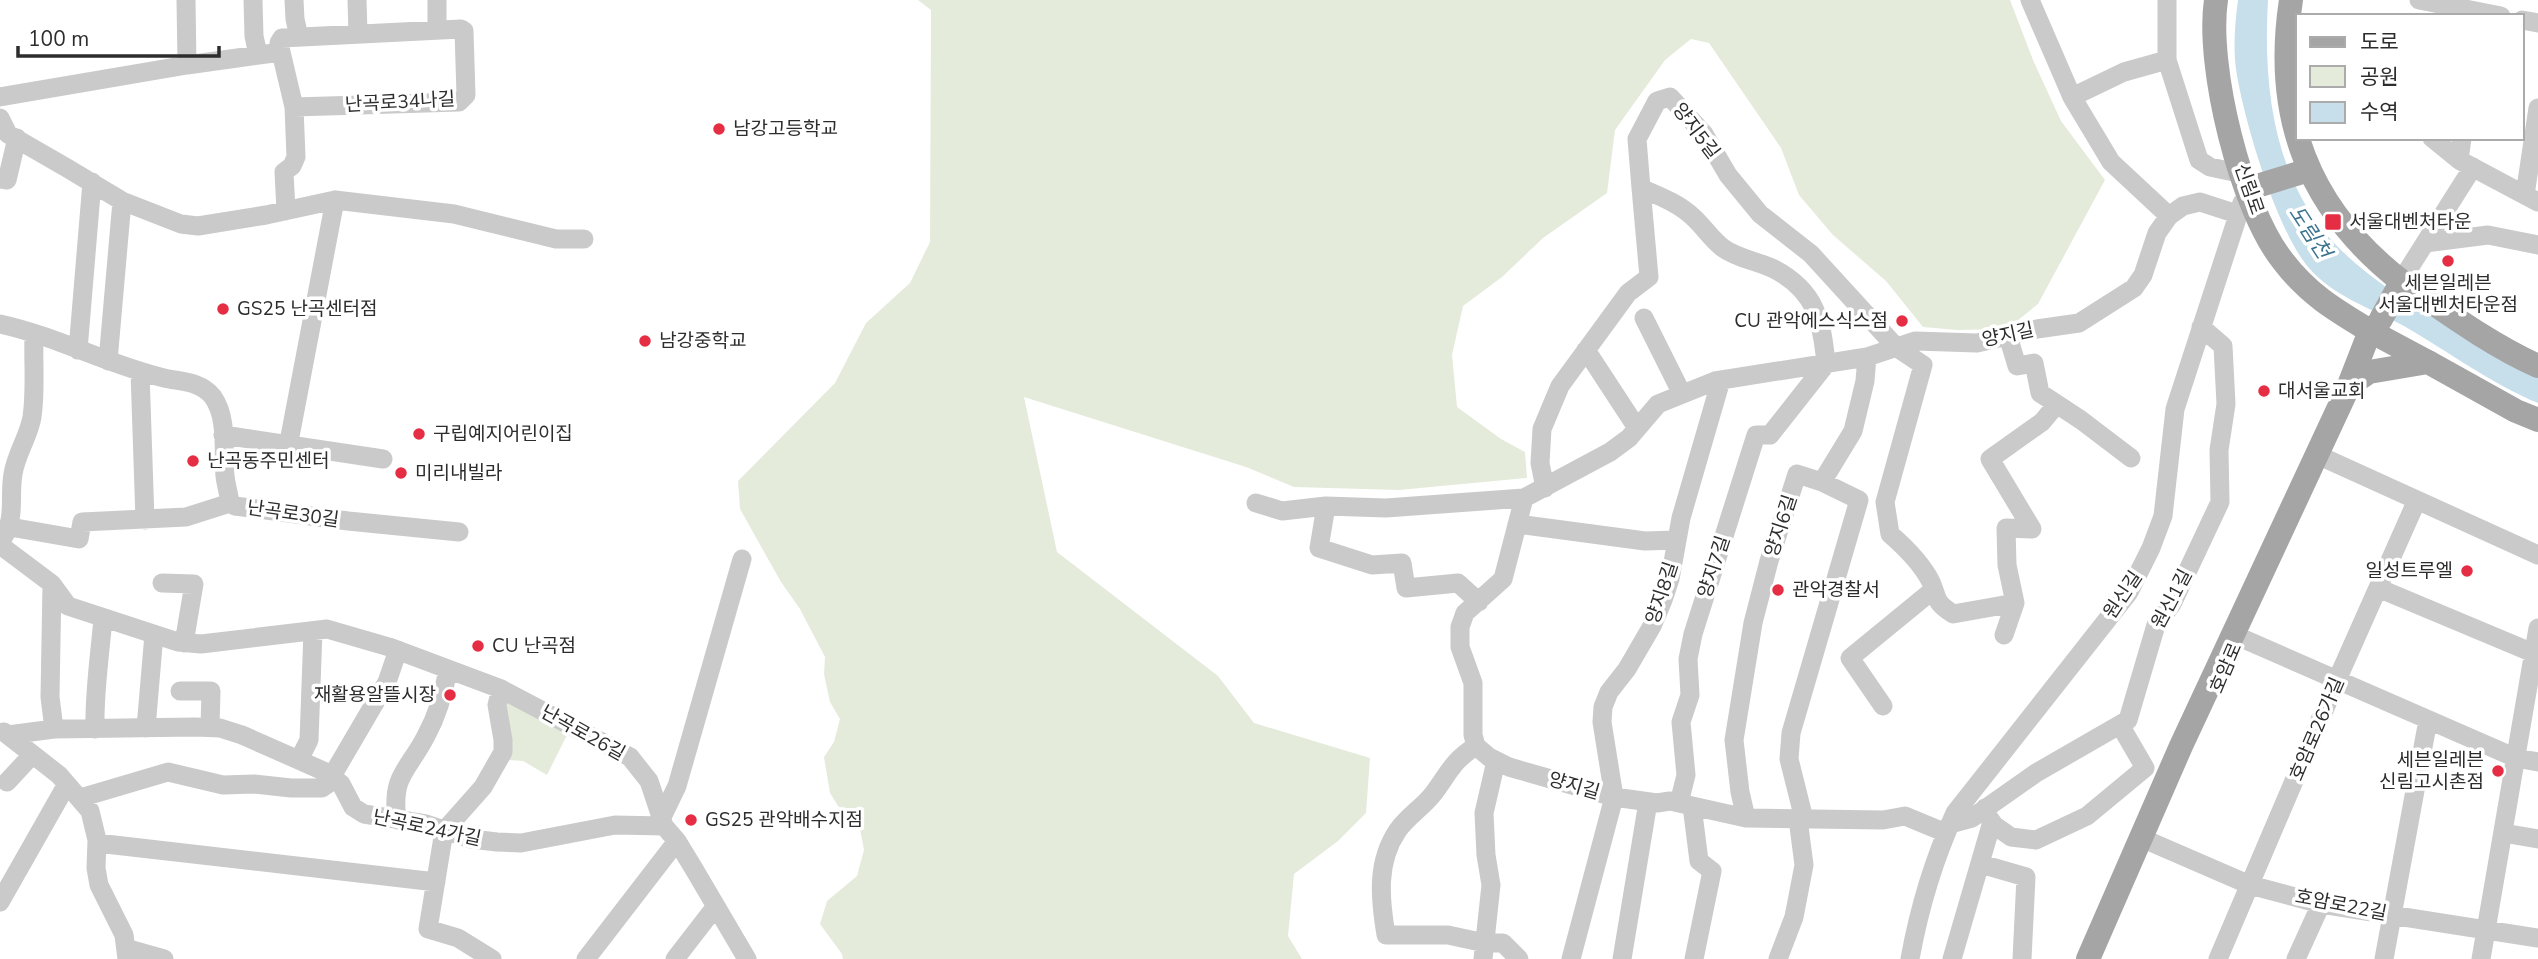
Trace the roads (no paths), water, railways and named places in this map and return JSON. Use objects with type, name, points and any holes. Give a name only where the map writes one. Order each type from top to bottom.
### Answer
[{"type":"main road","name":"신림로","points":[[2216,0],[2214,58],[2224,109],[2245,182],[2270,242],[2282,261],[2311,293],[2343,315],[2376,326],[2428,362]]},
{"type":"main road","points":[[2291,0],[2287,52],[2288,91],[2296,134]]},
{"type":"main road","points":[[2298,140],[2321,194],[2348,231],[2382,267],[2400,283],[2462,323],[2538,366]]},
{"type":"main road","points":[[2245,182],[2309,170]]},
{"type":"main road","points":[[2088,959],[2180,746],[2355,378],[2376,326],[2400,283]]},
{"type":"main road","points":[[2343,315],[2355,345],[2355,378]]},
{"type":"main road","points":[[2355,378],[2368,372],[2428,362],[2538,421]]},
{"type":"main road","name":"호암로","points":[[2103,959],[2239,637],[2322,457],[2355,378]]},
{"type":"street","points":[[186,0],[187,65]]},
{"type":"street","points":[[253,0],[254,36],[258,55]]},
{"type":"street","points":[[286,211],[284,172],[292,166],[296,157],[294,107],[279,43],[282,38],[299,37],[294,0]]},
{"type":"street","points":[[358,0],[358,34]]},
{"type":"street","points":[[437,0],[437,30]]},
{"type":"street","points":[[2030,0],[2072,97],[2111,162],[2169,216],[2183,206],[2200,202],[2237,214]]},
{"type":"street","points":[[2167,0],[2167,60],[2199,160],[2245,182]]},
{"type":"street","points":[[2419,0],[2478,14]]},
{"type":"street","name":"난곡로34나길","points":[[294,107],[459,102],[466,95],[464,31],[461,29],[299,37]]},
{"type":"street","points":[[0,97],[281,52]]},
{"type":"street","points":[[2072,97],[2124,72],[2167,60]]},
{"type":"street","name":"양지5길","points":[[1641,188],[1637,139],[1657,101],[1670,97],[1704,134],[1728,175],[1760,214],[1811,254],[1896,347]]},
{"type":"street","points":[[2435,140],[2466,163],[2532,198],[2538,108]]},
{"type":"street","points":[[0,118],[8,134],[122,201],[181,224],[198,226],[335,200],[454,214],[556,239],[584,239]]},
{"type":"street","points":[[0,179],[7,180],[17,138]]},
{"type":"street","points":[[2400,283],[2426,243],[2466,163],[2462,140]]},
{"type":"street","points":[[78,350],[92,182]]},
{"type":"street","name":"원신길","points":[[1910,959],[1916,923],[1955,813],[2120,603],[2151,548],[2163,516],[2175,409],[2245,182]]},
{"type":"street","points":[[1545,488],[1540,463],[1542,429],[1560,386],[1628,293],[1649,277],[1641,188],[1670,201],[1692,216],[1723,248],[1774,269],[1793,282],[1809,299],[1820,317],[1826,363]]},
{"type":"street","points":[[288,447],[335,200]]},
{"type":"street","points":[[108,361],[122,201]]},
{"type":"street","name":"양지길","points":[[1256,503],[1282,511],[1325,506],[1386,508],[1524,498],[1610,452],[1629,438],[1658,404],[1721,380],[1867,357],[1915,341],[1977,343],[2079,323],[2134,288],[2143,275],[2157,233],[2169,216]]},
{"type":"street","points":[[2426,243],[2488,235],[2538,245]]},
{"type":"street","points":[[1644,318],[1682,394]]},
{"type":"street","name":"난곡로30길","points":[[0,324],[22,329],[141,372],[166,379],[193,382],[211,394],[218,406],[230,503],[244,508],[460,532]]},
{"type":"street","name":"원신1길","points":[[2120,725],[2127,720],[2156,625],[2172,604],[2220,502],[2219,450],[2226,404],[2223,346],[2201,327]]},
{"type":"street","points":[[34,335],[32,419],[16,456],[3,538],[79,540],[82,522],[186,517],[230,503]]},
{"type":"street","points":[[2008,336],[2017,366],[2034,363],[2040,393],[2131,458]]},
{"type":"street","points":[[1896,347],[1923,365],[1885,502],[1890,534],[1905,547],[1930,581],[1937,603],[1953,614],[2015,603]]},
{"type":"street","points":[[1586,350],[1637,428]]},
{"type":"street","name":"양지6길","points":[[1746,818],[1734,740],[1752,623],[1797,474],[1822,482],[1853,431],[1865,381],[1867,357]]},
{"type":"street","name":"양지7길","points":[[1686,804],[1681,722],[1690,695],[1688,659],[1693,634],[1756,435],[1770,435],[1826,363]]},
{"type":"street","points":[[141,372],[145,520]]},
{"type":"street","name":"양지8길","points":[[1614,797],[1602,722],[1603,708],[1609,692],[1627,669],[1653,626],[1670,579],[1699,452],[1721,380]]},
{"type":"street","points":[[2004,635],[2015,603],[2007,565],[2006,528],[2032,529],[1990,459],[2042,422],[2057,404]]},
{"type":"street","points":[[223,435],[288,447],[383,459]]},
{"type":"street","points":[[2322,457],[2538,555]]},
{"type":"street","points":[[1778,959],[1794,917],[1804,864],[1801,819],[1789,759],[1791,733],[1859,500],[1822,482]]},
{"type":"street","points":[[1519,959],[1503,943],[1484,951],[1447,935],[1386,935],[1380,887],[1389,846],[1398,830],[1431,796],[1459,757],[1476,746],[1473,735],[1473,683],[1460,647],[1460,627],[1465,613],[1503,579],[1524,498]]},
{"type":"street","name":"호암로26가길","points":[[2218,959],[2417,500]]},
{"type":"street","points":[[1325,506],[1319,548],[1372,565],[1402,563],[1406,588],[1458,583],[1479,602]]},
{"type":"street","points":[[1517,524],[1645,541],[1677,540]]},
{"type":"street","name":"난곡로26길","points":[[3,538],[52,584],[68,606],[154,634],[201,644],[327,629],[345,633],[501,689],[630,757],[649,781],[668,828],[747,959]]},
{"type":"street","points":[[586,959],[668,828],[677,786],[742,559]]},
{"type":"street","points":[[162,583],[194,584],[184,642]]},
{"type":"street","points":[[52,584],[50,697],[54,729]]},
{"type":"street","points":[[2378,589],[2536,654]]},
{"type":"street","points":[[1883,706],[1850,658],[1933,590]]},
{"type":"street","points":[[95,729],[94,694],[103,618]]},
{"type":"street","points":[[2481,959],[2515,758],[2536,654],[2538,628]]},
{"type":"street","points":[[299,760],[309,740],[313,631]]},
{"type":"street","points":[[146,728],[154,634]]},
{"type":"street","points":[[2239,637],[2515,758],[2538,762]]},
{"type":"street","points":[[0,902],[74,791],[168,772],[223,785],[322,788],[333,778],[387,682],[398,650]]},
{"type":"street","points":[[397,820],[396,790],[402,771],[426,736],[443,699],[449,669]]},
{"type":"street","points":[[492,959],[458,938],[428,929],[444,831],[483,787],[503,752],[496,705],[501,689]]},
{"type":"street","points":[[180,691],[211,691],[210,727]]},
{"type":"street","points":[[2384,959],[2428,720]]},
{"type":"street","points":[[1948,829],[1972,818],[1988,815],[2036,773],[2120,725],[2145,768],[2087,817],[2035,840],[2011,837],[1988,815]]},
{"type":"street","name":"난곡로24가길","points":[[4,732],[210,727],[242,735],[333,778],[341,784],[354,807],[364,814],[426,824],[471,838],[521,843],[615,825],[668,828]]},
{"type":"street","points":[[4,732],[74,791],[90,811],[97,843],[96,868],[100,885],[124,935],[127,956]]},
{"type":"street","name":"양지길","points":[[1476,746],[1509,767],[1614,797],[1686,804],[1746,818],[1883,820],[1905,816],[1948,829]]},
{"type":"street","points":[[8,782],[32,755]]},
{"type":"street","points":[[1484,951],[1492,885],[1486,855],[1484,813],[1496,761]]},
{"type":"street","points":[[1571,959],[1614,797]]},
{"type":"street","points":[[1622,959],[1648,802]]},
{"type":"street","points":[[1686,804],[1699,861],[1712,872],[1694,959]]},
{"type":"street","points":[[1952,959],[1981,864],[1988,815]]},
{"type":"street","points":[[2503,833],[2538,839]]},
{"type":"street","points":[[97,843],[436,882]]},
{"type":"street","name":"호암로22길","points":[[2153,843],[2250,885],[2321,904],[2538,938]]},
{"type":"street","points":[[1981,864],[2026,877],[2022,959]]},
{"type":"street","points":[[2296,959],[2321,904]]},
{"type":"street","points":[[675,959],[716,906]]},
{"type":"street","points":[[127,956],[132,950],[164,959]]},
{"type":"water","name":"도림천","points":[[2238,0],[2268,0],[2268,65],[2276,130],[2285,162],[2315,219],[2336,245],[2380,283],[2459,332],[2538,375],[2538,403],[2486,377],[2404,326],[2341,294],[2309,268],[2285,229],[2263,173],[2246,116],[2235,60]]},
{"type":"place","name":"남강고등학교","points":[[719,129]]},
{"type":"place","name":"서울대벤처타운","points":[[2333,222]]},
{"type":"place","name":"세븐일레븐 서울대벤처타운점","points":[[2448,261]]},
{"type":"place","name":"GS25 난곡센터점","points":[[223,309]]},
{"type":"place","name":"CU 관악에스식스점","points":[[1902,321]]},
{"type":"place","name":"남강중학교","points":[[645,341]]},
{"type":"place","name":"대서울교회","points":[[2264,391]]},
{"type":"place","name":"구립예지어린이집","points":[[419,434]]},
{"type":"place","name":"난곡동주민센터","points":[[193,461]]},
{"type":"place","name":"미리내빌라","points":[[401,473]]},
{"type":"place","name":"일성트루엘","points":[[2467,571]]},
{"type":"place","name":"관악경찰서","points":[[1778,590]]},
{"type":"place","name":"CU 난곡점","points":[[478,646]]},
{"type":"place","name":"재활용알뜰시장","points":[[450,695]]},
{"type":"place","name":"세븐일레븐 신림고시촌점","points":[[2498,771]]},
{"type":"place","name":"GS25 관악배수지점","points":[[691,820]]}]
